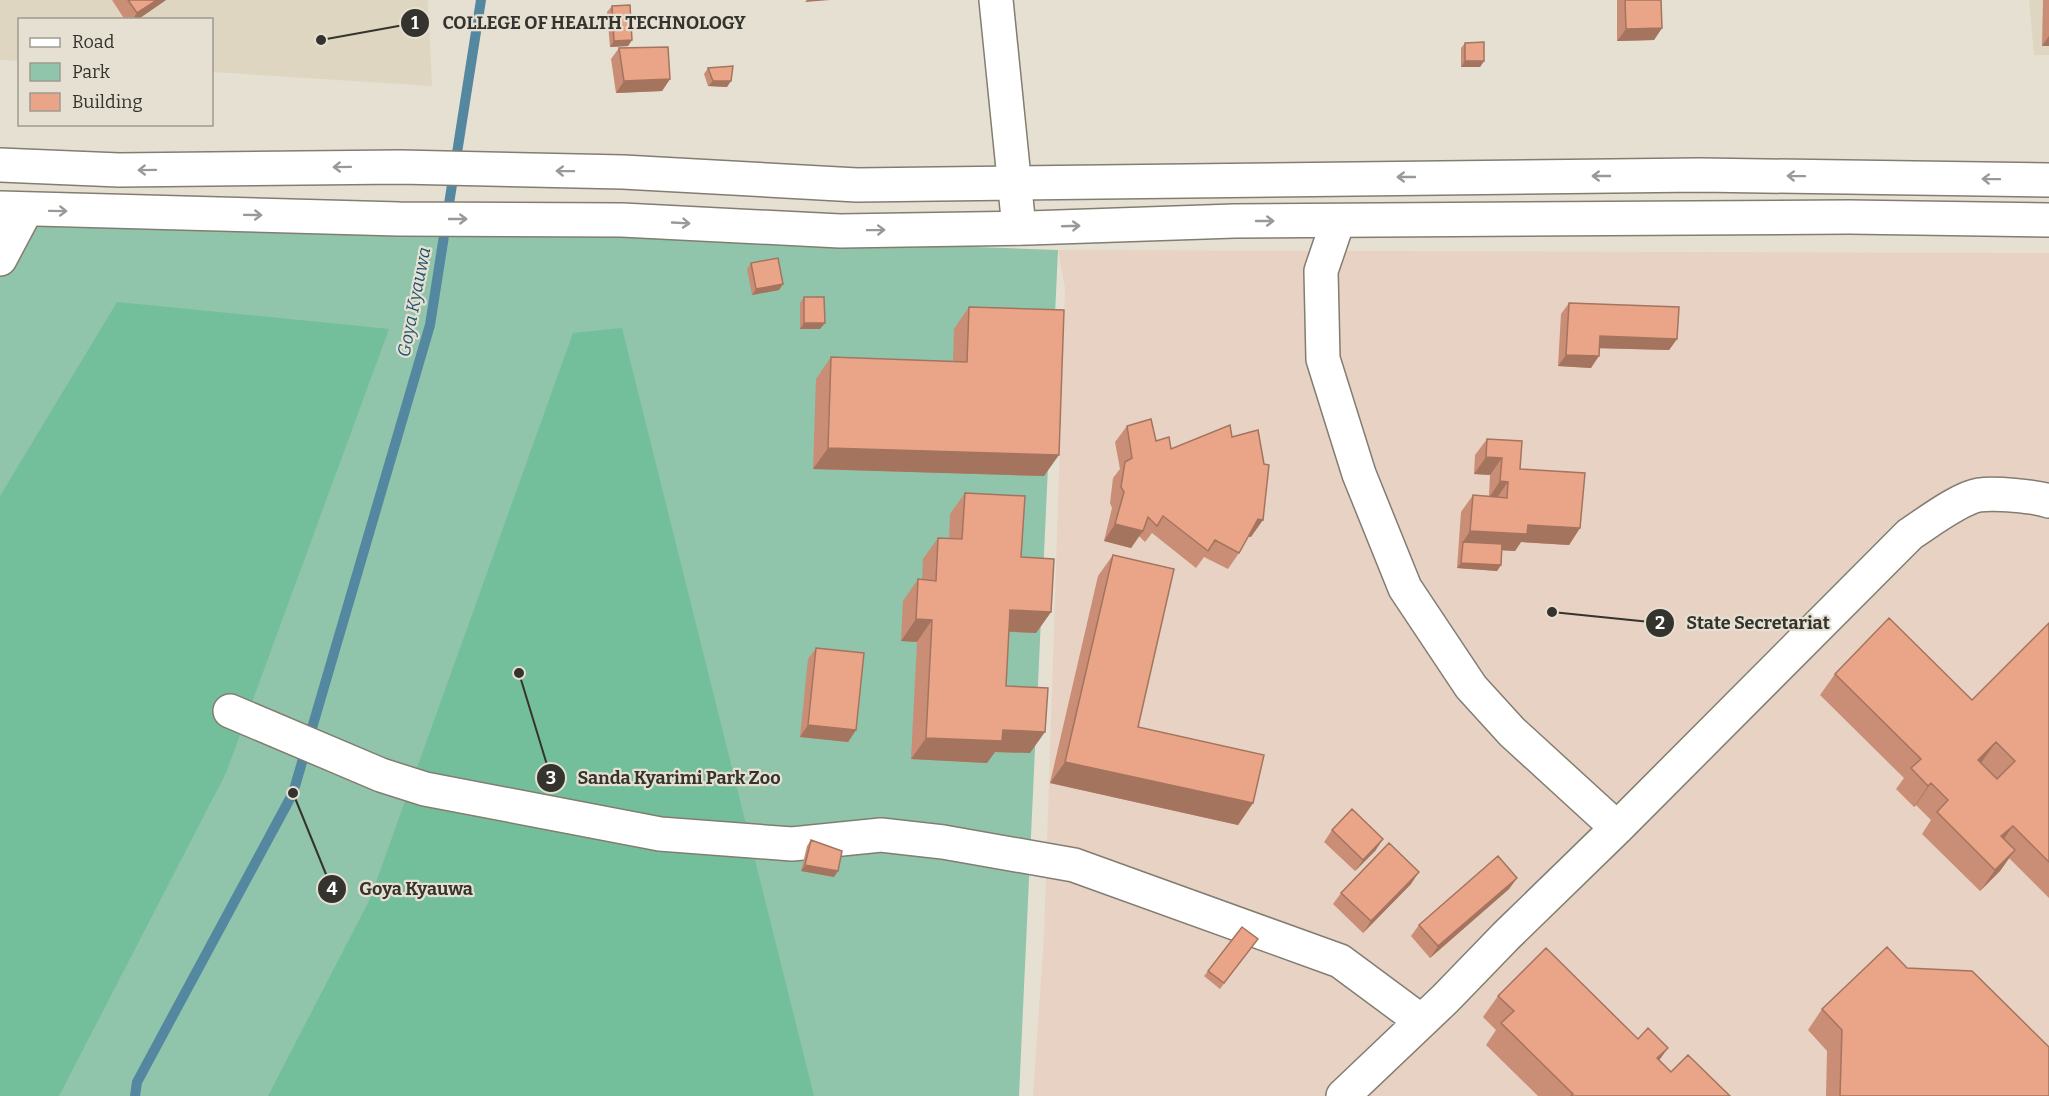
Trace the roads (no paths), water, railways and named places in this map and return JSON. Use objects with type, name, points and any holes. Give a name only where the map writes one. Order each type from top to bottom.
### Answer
[{"type":"main road","points":[[996,0],[1019,228]]},
{"type":"main road","points":[[0,165],[119,170],[400,166],[623,172],[857,184],[1700,175],[2049,180]]},
{"type":"main road","points":[[0,259],[13,209],[399,219],[622,220],[840,231],[1234,221],[1849,217],[2049,220]]},
{"type":"main road","points":[[1338,221],[1321,271],[1323,359],[1359,474],[1405,588],[1471,687],[1512,732],[1617,828]]},
{"type":"main road","points":[[1343,1096],[1617,828],[1910,534],[1944,511],[1978,495],[2036,497],[2049,501]]},
{"type":"main road","points":[[242,717],[381,775],[425,789],[660,834],[792,844],[881,835],[943,842],[1074,865],[1340,961],[1421,1022]]},
{"type":"waterway","name":"Goya Kyauwa","points":[[135,1096],[137,1082],[293,793],[430,325],[481,0]]},
{"type":"place","name":"COLLEGE OF HEALTH TECHNOLOGY","points":[[321,40]]},
{"type":"place","name":"State Secretariat","points":[[1552,612]]},
{"type":"place","name":"Sanda Kyarimi Park Zoo","points":[[519,673]]},
{"type":"place","name":"Goya Kyauwa","points":[[293,793]]}]
